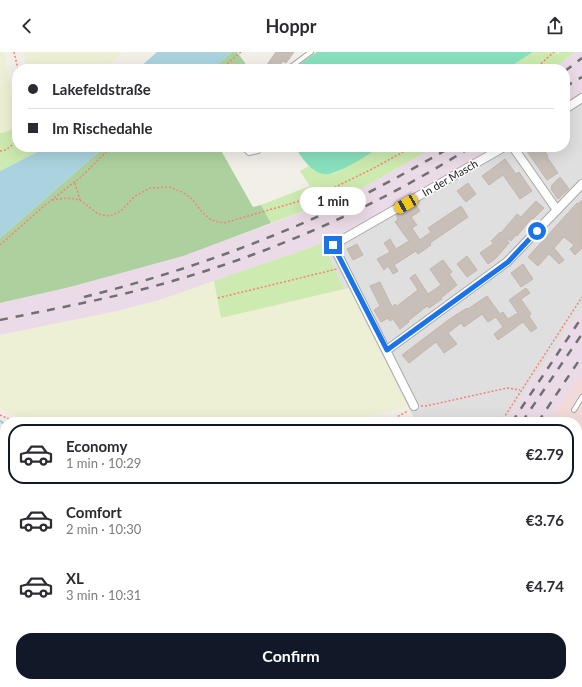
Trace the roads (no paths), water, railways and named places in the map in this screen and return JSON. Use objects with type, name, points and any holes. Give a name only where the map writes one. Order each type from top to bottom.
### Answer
[{"type":"street","points":[[570,106],[582,98]]},
{"type":"street","name":"In der Masch","points":[[387,350],[333,245],[495,152]]},
{"type":"street","points":[[516,152],[557,210]]},
{"type":"street","points":[[414,406],[387,350],[508,262],[582,184]]},
{"type":"lane","points":[[295,64],[311,52]]},
{"type":"lane","points":[[574,410],[582,397]]},
{"type":"water","points":[[157,52],[232,52],[218,64],[144,64]]},
{"type":"water","points":[[37,152],[98,152],[0,238],[0,171]]},
{"type":"railway","points":[[570,67],[582,58]]},
{"type":"railway","points":[[570,84],[582,77]]},
{"type":"railway","points":[[84,297],[146,280],[208,260],[268,238],[359,197],[406,173],[442,152]]},
{"type":"railway","points":[[0,320],[93,301],[163,284],[260,252],[333,222],[368,205],[403,187],[462,152]]},
{"type":"railway","points":[[515,417],[582,317]]},
{"type":"railway","points":[[525,417],[582,334]]},
{"type":"railway","points":[[541,417],[582,356]]}]
